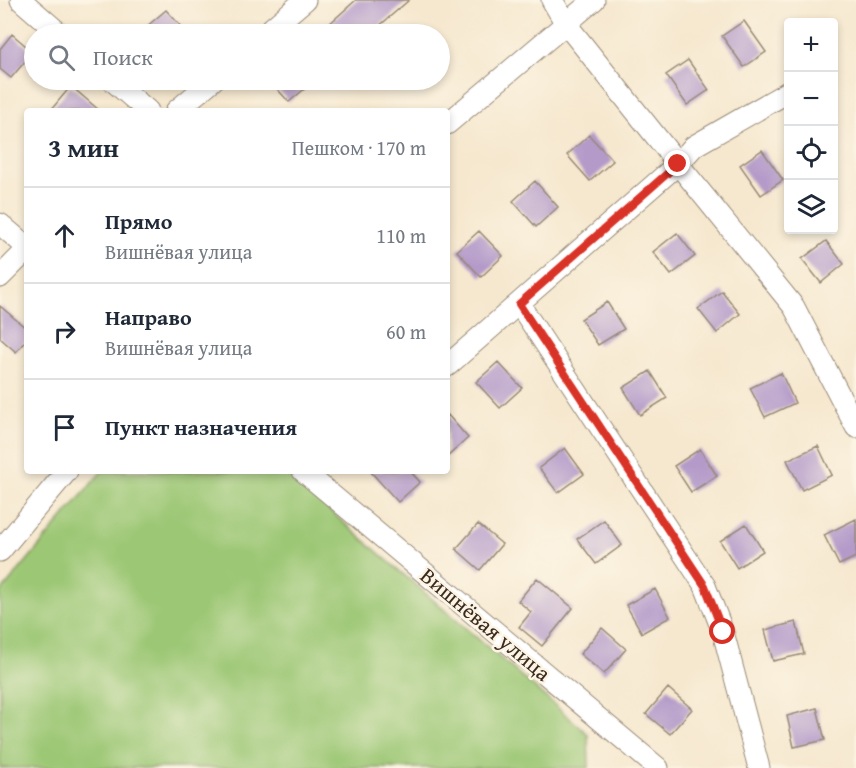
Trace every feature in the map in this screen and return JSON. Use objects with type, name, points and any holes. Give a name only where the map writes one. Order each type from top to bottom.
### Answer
[{"type":"street","points":[[21,0],[49,24]]},
{"type":"street","points":[[277,24],[305,0]]},
{"type":"street","points":[[552,0],[566,24],[794,307],[856,427]]},
{"type":"street","points":[[450,121],[594,0]]},
{"type":"street","points":[[124,90],[145,108]]},
{"type":"street","points":[[180,108],[201,90]]},
{"type":"street","points":[[450,363],[678,164],[694,146],[784,95]]},
{"type":"street","points":[[0,224],[24,245]]},
{"type":"street","points":[[0,277],[24,251]]},
{"type":"street","points":[[519,304],[705,586],[723,632],[759,768]]},
{"type":"street","points":[[0,551],[64,474]]},
{"type":"street","name":"Вишнёвая улица","points":[[314,474],[658,768]]},
{"type":"green space","points":[[99,474],[287,474],[588,734],[589,768],[0,768],[0,593]]},
{"type":"building","points":[[356,0],[409,0],[381,24],[329,24]]},
{"type":"building","points":[[166,10],[179,24],[150,24]]},
{"type":"building","points":[[744,21],[766,52],[744,67],[722,36]]},
{"type":"building","points":[[12,34],[24,44],[24,63],[11,78],[0,69],[0,49]]},
{"type":"building","points":[[688,60],[709,90],[687,105],[666,75]]},
{"type":"building","points":[[68,90],[76,90],[97,108],[53,108]]},
{"type":"building","points":[[278,90],[303,90],[289,102]]},
{"type":"building","points":[[589,135],[613,161],[590,181],[567,155]]},
{"type":"building","points":[[762,150],[783,180],[761,195],[740,165]]},
{"type":"building","points":[[535,181],[558,207],[536,227],[513,201]]},
{"type":"building","points":[[479,231],[503,256],[481,277],[457,251]]},
{"type":"building","points":[[677,233],[695,256],[671,275],[653,252]]},
{"type":"building","points":[[826,241],[844,264],[821,283],[802,259]]},
{"type":"building","points":[[722,291],[740,314],[717,333],[698,309]]},
{"type":"building","points":[[607,302],[624,329],[598,345],[581,319]]},
{"type":"building","points":[[0,306],[24,326],[24,343],[16,352],[0,338]]},
{"type":"building","points":[[498,362],[522,388],[500,408],[476,382]]},
{"type":"building","points":[[650,371],[667,398],[640,415],[623,388]]},
{"type":"building","points":[[781,373],[795,403],[765,417],[750,388]]},
{"type":"building","points":[[450,417],[468,438],[450,454]]},
{"type":"building","points":[[818,446],[832,475],[802,490],[787,460]]},
{"type":"building","points":[[565,448],[584,474],[558,493],[539,468]]},
{"type":"building","points":[[700,449],[717,476],[691,492],[674,466]]},
{"type":"building","points":[[373,474],[413,474],[420,482],[398,502]]},
{"type":"building","points":[[856,519],[856,557],[839,565],[824,535]]},
{"type":"building","points":[[604,520],[622,545],[596,564],[577,539]]},
{"type":"building","points":[[478,524],[502,544],[480,570],[456,549]]},
{"type":"building","points":[[746,524],[763,551],[737,568],[720,541]]},
{"type":"building","points":[[537,578],[573,608],[542,646],[519,627],[531,612],[518,601]]},
{"type":"building","points":[[655,589],[670,617],[642,633],[626,605]]},
{"type":"building","points":[[796,622],[804,654],[773,661],[765,630]]},
{"type":"building","points":[[602,628],[626,649],[604,674],[580,654]]},
{"type":"building","points":[[668,688],[692,709],[670,734],[646,714]]},
{"type":"building","points":[[817,708],[825,740],[794,747],[787,716]]},
{"type":"route","points":[[678,164],[519,304],[705,586],[723,632]]}]
